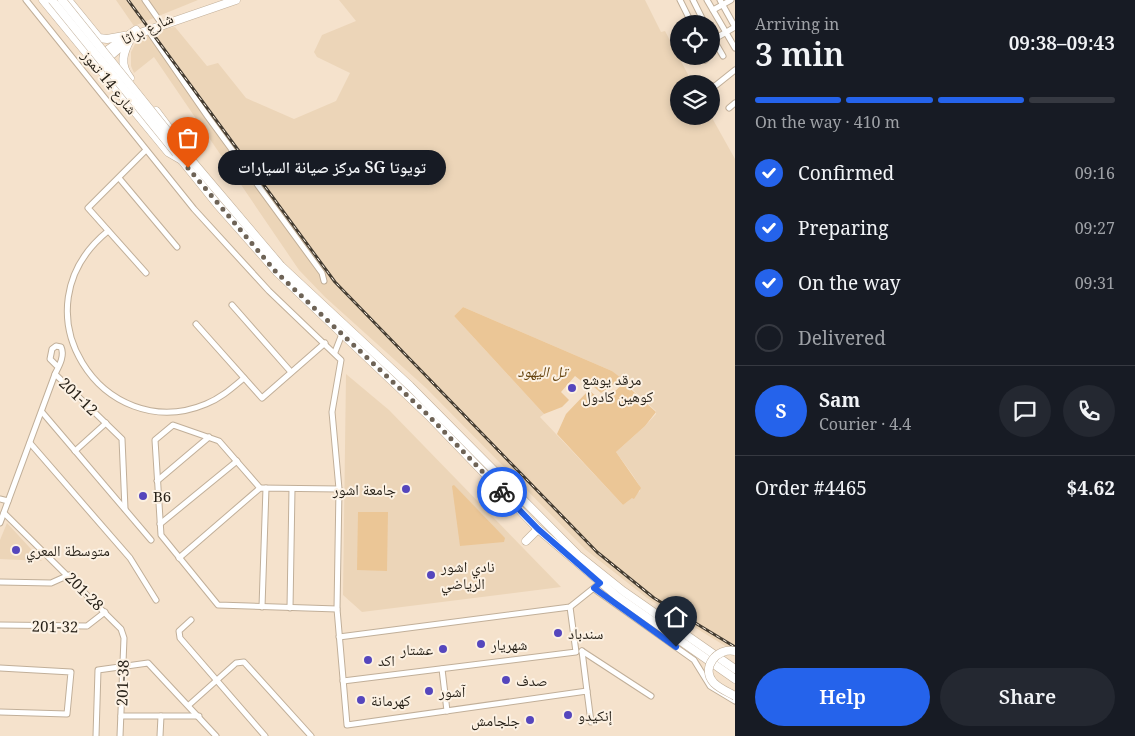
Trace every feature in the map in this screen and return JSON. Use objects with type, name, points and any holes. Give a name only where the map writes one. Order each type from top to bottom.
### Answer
[{"type":"main road","name":"شارع 14 تموز","points":[[43,0],[98,63],[168,152],[184,158],[263,258],[428,415],[538,529],[597,586],[735,679]]},
{"type":"main road","points":[[52,0],[178,151]]},
{"type":"main road","points":[[62,0],[178,151]]},
{"type":"main road","points":[[68,0],[99,38],[107,39],[130,36],[125,51],[124,71],[182,142],[184,158]]},
{"type":"main road","name":"شارع براثا","points":[[107,55],[130,36],[160,20],[220,0]]},
{"type":"main road","name":"شارع براثا","points":[[130,36],[236,0]]},
{"type":"main road","name":"شارع 14 تموز","points":[[178,151],[281,266],[410,386],[572,550],[623,591],[735,669]]},
{"type":"main road","points":[[526,541],[538,529]]},
{"type":"main road","points":[[733,695],[712,681],[710,666],[718,653],[726,650],[735,651]]},
{"type":"street","points":[[26,0],[146,150],[237,257],[289,311],[335,352],[341,360],[332,412],[339,489],[337,609],[347,724],[587,691]]},
{"type":"street","points":[[145,0],[160,20]]},
{"type":"street","points":[[680,0],[688,15]]},
{"type":"street","points":[[693,0],[701,15]]},
{"type":"street","points":[[707,0],[735,48]]},
{"type":"street","points":[[713,10],[722,2],[733,1]]},
{"type":"street","points":[[720,35],[735,27],[722,2]]},
{"type":"street","points":[[148,30],[208,117],[322,273],[324,281]]},
{"type":"street","points":[[720,51],[723,56]]},
{"type":"street","points":[[720,82],[735,70]]},
{"type":"street","points":[[729,108],[735,103]]},
{"type":"street","points":[[146,150],[88,208],[146,273]]},
{"type":"street","points":[[119,178],[178,247]]},
{"type":"street","points":[[108,231],[96,240],[81,260],[73,274],[68,294],[67,316],[70,336],[78,356],[90,374],[105,389],[123,400],[142,408],[164,411],[185,410],[205,404],[224,394],[244,378]]},
{"type":"street","points":[[232,305],[291,372]]},
{"type":"street","points":[[196,324],[262,398],[324,343]]},
{"type":"street","points":[[335,352],[342,334]]},
{"type":"street","points":[[55,374],[58,367]]},
{"type":"street","name":"201-12","points":[[0,523],[55,374],[124,442],[125,509]]},
{"type":"street","points":[[42,412],[152,540]]},
{"type":"street","points":[[75,451],[106,423]]},
{"type":"street","points":[[262,606],[262,488],[219,441],[174,425],[155,440],[161,535],[218,605],[337,609]]},
{"type":"street","points":[[157,481],[208,437]]},
{"type":"street","points":[[30,443],[130,558],[156,600]]},
{"type":"street","points":[[160,524],[237,461]]},
{"type":"street","points":[[179,558],[262,488],[339,489]]},
{"type":"street","points":[[290,608],[292,488]]},
{"type":"street","points":[[0,499],[8,501]]},
{"type":"street","name":"201-28","points":[[4,512],[69,575],[121,630]]},
{"type":"street","points":[[0,582],[51,583],[69,575]]},
{"type":"street","points":[[339,637],[570,607],[597,586],[694,660],[710,686],[735,701]]},
{"type":"street","points":[[570,607],[587,691],[590,722]]},
{"type":"street","name":"201-32","points":[[0,625],[87,626],[105,612]]},
{"type":"street","points":[[191,620],[179,631],[180,638],[216,682],[265,736]]},
{"type":"street","name":"201-38","points":[[120,736],[124,638],[121,630]]},
{"type":"street","points":[[343,681],[579,651],[651,696]]},
{"type":"street","points":[[189,705],[236,662],[244,662],[307,735]]},
{"type":"street","points":[[96,736],[98,671],[101,668],[152,664],[216,736]]},
{"type":"street","points":[[0,668],[71,672],[67,714],[0,712]]},
{"type":"street","points":[[442,669],[447,711]]},
{"type":"street","points":[[121,716],[199,716]]},
{"type":"street","points":[[160,736],[161,716]]},
{"type":"shaded area","points":[[116,0],[198,0],[134,26]]},
{"type":"shaded area","points":[[339,0],[645,0],[661,32],[665,31],[670,40],[670,65],[683,65],[688,75],[670,75],[670,125],[716,125],[735,159],[735,652],[647,598],[586,550],[426,388],[325,297],[299,270],[154,57],[134,73],[131,66],[131,52],[136,42],[161,29],[175,27],[207,66],[218,63],[246,98],[294,119],[336,101],[350,73],[317,57],[314,52],[322,35],[356,21]],"holes":[[[463,307],[612,371],[656,411],[656,414],[645,426],[616,452],[639,485],[640,491],[623,505],[540,417],[544,414],[454,316]]]},
{"type":"shaded area","name":"جامعة اشور","points":[[346,374],[389,410],[561,587],[362,612],[343,595]]},
{"type":"shaded area","name":"متوسطة المعري","points":[[7,523],[42,561],[0,559],[0,540]]},
{"type":"green space","name":"تل اليهود","points":[[463,307],[612,371],[621,378],[601,393],[587,381],[584,383],[575,376],[561,392],[569,400],[562,407],[544,414],[454,316]]},
{"type":"green space","points":[[624,383],[656,412],[645,426],[616,452],[641,488],[634,499],[632,498],[623,505],[557,434],[566,414],[587,392],[591,392],[603,402]]},
{"type":"green space","points":[[454,485],[505,538],[504,542],[460,546],[452,486]]},
{"type":"green space","points":[[358,512],[388,512],[387,571],[357,570]]},
{"type":"railway","points":[[128,0],[335,282],[597,552],[654,598],[735,647]]},
{"type":"way so far","points":[[188,168],[276,272],[405,392],[502,492]]},
{"type":"place","name":"مركز صيانة السيارات SG تويوتا","points":[[188,168]]},
{"type":"place","name":"مرقد يوشع كوهين كادول","points":[[572,388]]},
{"type":"place","name":"جامعة اشور","points":[[406,489]]},
{"type":"place","name":"B6","points":[[143,496]]},
{"type":"place","name":"متوسطة المعري","points":[[16,550]]},
{"type":"place","name":"نادي اشور الرياضي","points":[[431,575]]},
{"type":"place","name":"سندباد","points":[[558,633]]},
{"type":"place","name":"شهريار","points":[[481,644]]},
{"type":"place","name":"عشتار","points":[[443,649]]},
{"type":"place","name":"اكد","points":[[368,660]]},
{"type":"place","name":"صدف","points":[[506,680]]},
{"type":"place","name":"آشور","points":[[429,691]]},
{"type":"place","name":"كهرمانة","points":[[361,700]]},
{"type":"place","name":"إنكيدو","points":[[568,715]]},
{"type":"place","name":"جلجامش","points":[[530,720]]},
{"type":"route","points":[[502,492],[538,529],[600,583],[594,588],[676,647]]}]
